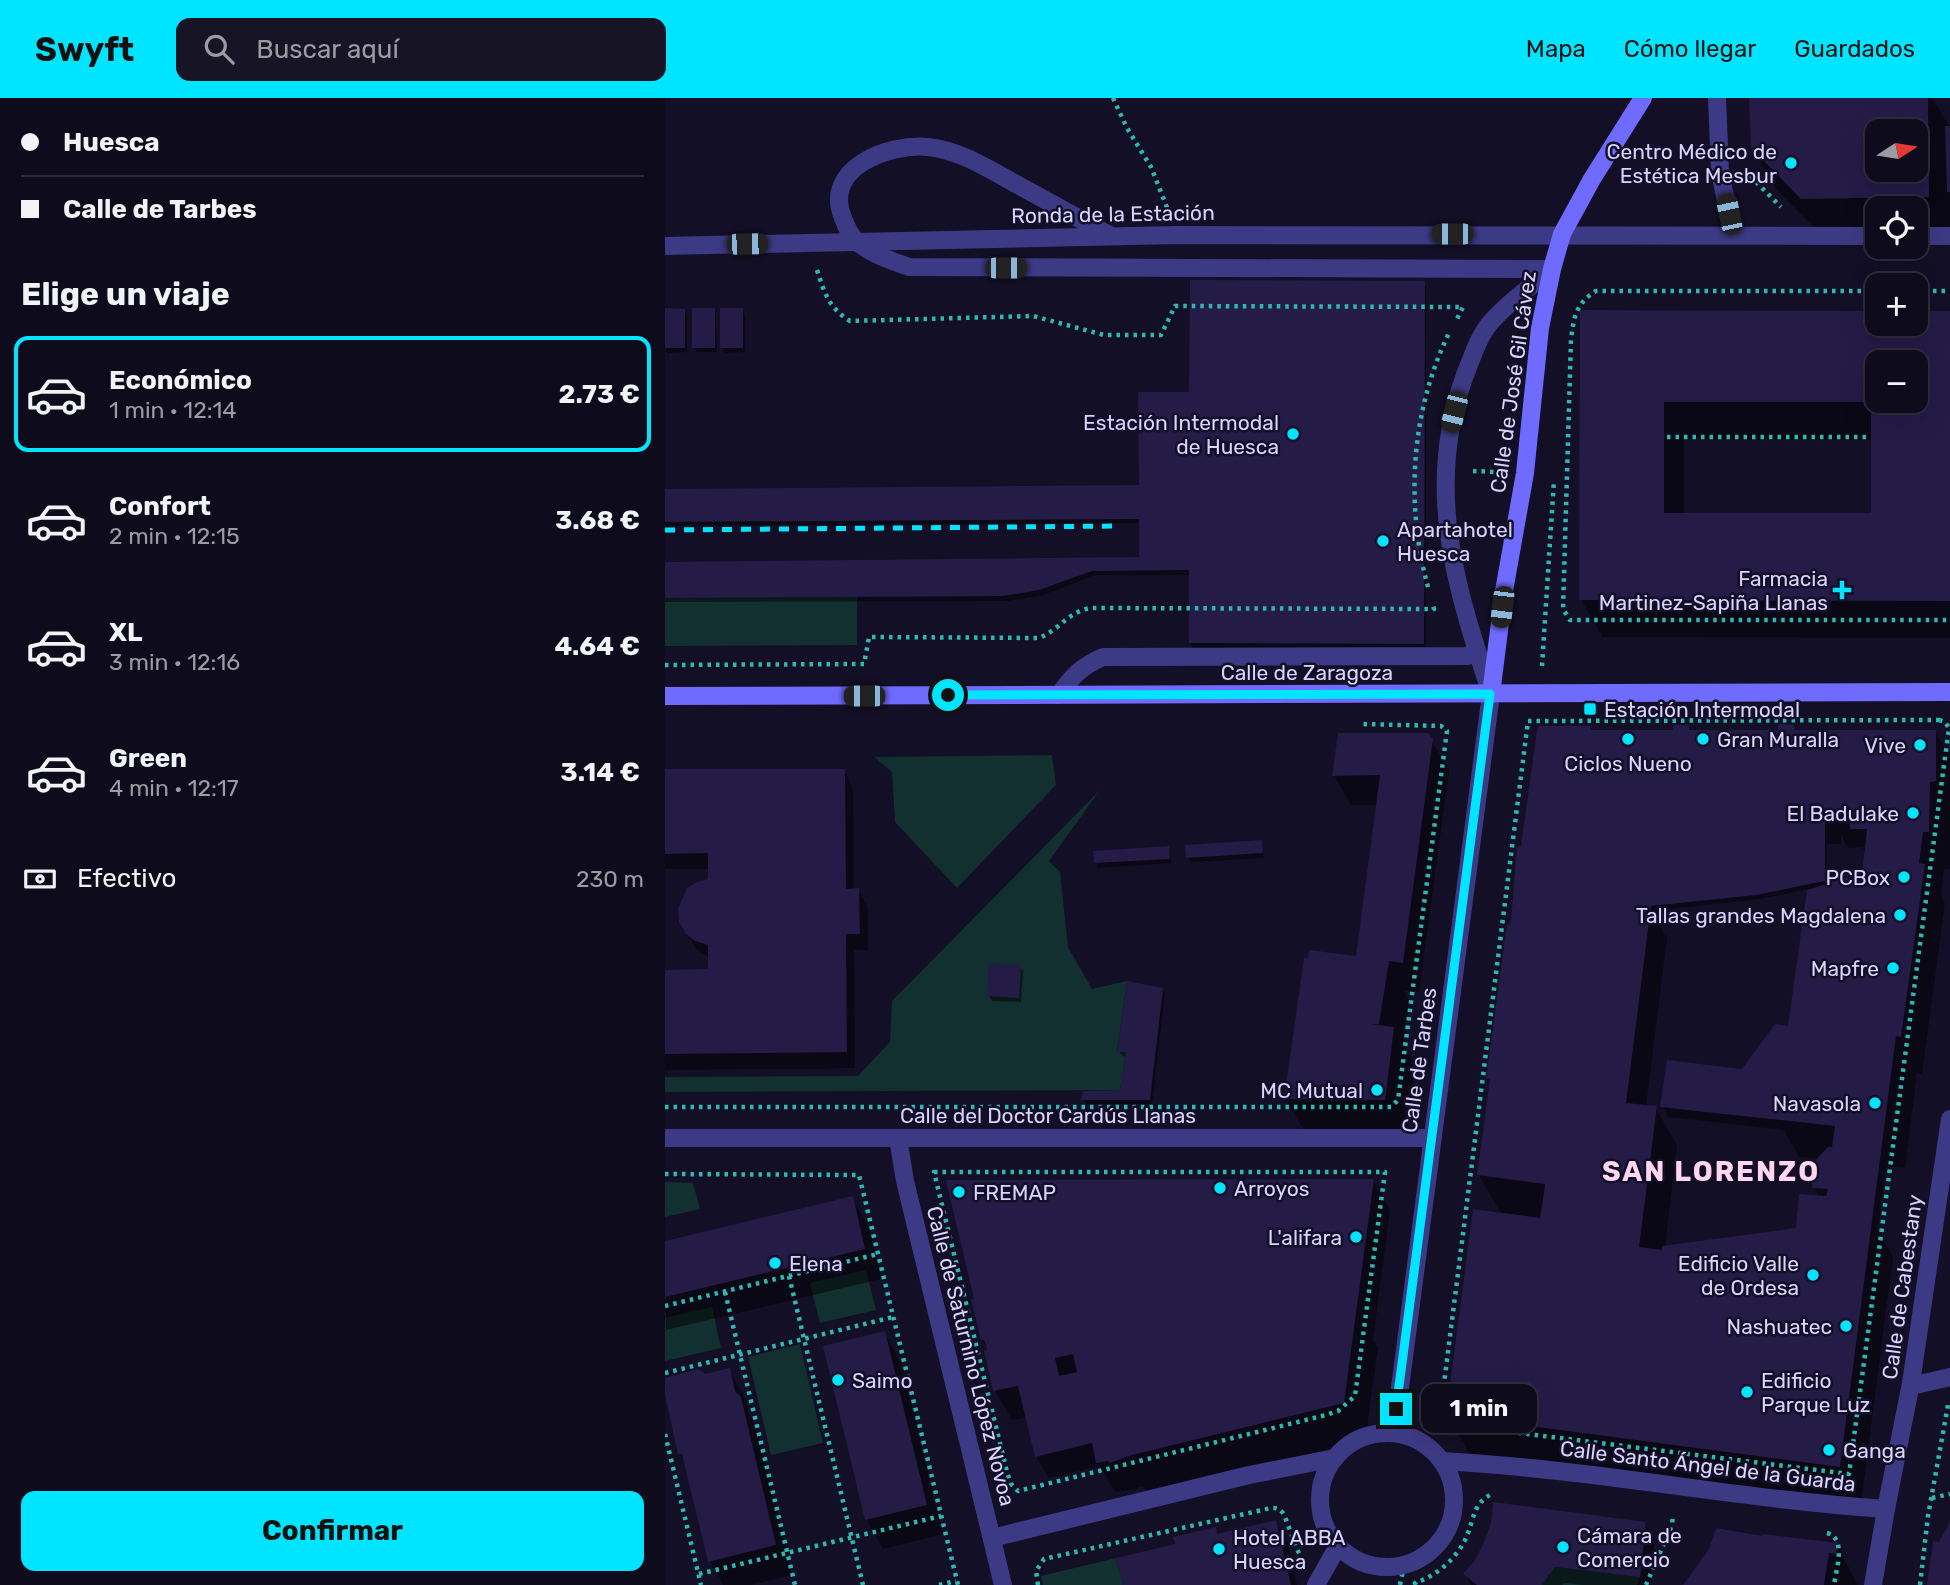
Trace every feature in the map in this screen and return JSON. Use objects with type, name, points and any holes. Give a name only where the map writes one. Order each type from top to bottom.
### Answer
[{"type":"main road","name":"Calle de José Gil Cávez","points":[[1490,694],[1504,591],[1525,473],[1540,328],[1552,269],[1562,234],[1592,179],[1643,98]]},
{"type":"main road","name":"Calle de Zaragoza","points":[[665,696],[1950,692]]},
{"type":"street","points":[[1717,98],[1720,172],[1733,235]]},
{"type":"street","points":[[1109,236],[962,156],[929,147],[901,147],[880,152],[864,160],[848,175],[840,192],[840,210],[856,241],[882,257],[909,267],[1552,269]]},
{"type":"street","name":"Ronda de la Estación","points":[[665,246],[1176,235],[1865,236]]},
{"type":"street","points":[[1928,236],[1950,236]]},
{"type":"street","points":[[1490,694],[1453,564],[1446,517],[1445,469],[1449,431],[1472,357],[1490,322],[1552,269]]},
{"type":"street","points":[[1059,695],[1072,675],[1086,664],[1103,657],[1468,656],[1476,650]]},
{"type":"street","name":"Calle de Tarbes","points":[[1394,1433],[1490,694]]},
{"type":"street","name":"Calle de Cabestany","points":[[1873,1585],[1886,1508],[1901,1444],[1945,1180],[1950,1119]]},
{"type":"street","name":"Calle del Doctor Cardús Llanas","points":[[665,1138],[1432,1138]]},
{"type":"street","name":"Calle de Saturnino López Novoa","points":[[898,1138],[905,1181],[1003,1585]]},
{"type":"street","points":[[1910,1386],[1950,1377]]},
{"type":"street","points":[[1394,1433],[1422,1442],[1442,1461],[1451,1478],[1453,1515],[1436,1547],[1421,1558],[1385,1576],[1338,1546],[1327,1530],[1321,1512],[1321,1493],[1325,1474],[1345,1448],[1368,1435],[1394,1433]]},
{"type":"street","points":[[992,1538],[1249,1475],[1335,1458]]},
{"type":"street","name":"Calle Santo Ángel de la Guarda","points":[[1442,1461],[1513,1465],[1827,1505],[1886,1508]]},
{"type":"street","points":[[1317,1581],[1338,1546]]},
{"type":"path","points":[[1113,98],[1127,128],[1151,167],[1176,235]]},
{"type":"path","points":[[1747,172],[1777,205],[1789,211]]},
{"type":"path","points":[[665,665],[864,664],[869,637],[1039,638],[1057,628],[1072,614],[1091,608],[1434,609],[1423,570],[1415,520],[1415,468],[1420,426],[1430,384],[1462,307],[1175,306],[1161,335],[1104,335],[1033,316],[850,321],[836,312],[829,302],[812,265]]},
{"type":"path","points":[[1865,291],[1596,291],[1578,306],[1574,317],[1568,436],[1563,609],[1570,620],[1950,620]]},
{"type":"path","points":[[1928,291],[1950,291]]},
{"type":"path","points":[[1568,436],[1577,436]]},
{"type":"path","points":[[1667,437],[1868,437]]},
{"type":"path","points":[[1461,470],[1496,472]]},
{"type":"path","points":[[1541,693],[1554,474]]},
{"type":"path","points":[[1939,720],[1945,722],[1949,728],[1849,1474],[1439,1423],[1528,721],[1939,720]]},
{"type":"path","points":[[665,1107],[1391,1107],[1398,1100],[1447,731],[1441,726],[1350,724]]},
{"type":"path","points":[[934,1172],[1385,1172],[1355,1396],[1347,1404],[1326,1415],[1018,1491],[1010,1482],[934,1172]]},
{"type":"path","points":[[665,1174],[859,1175],[957,1583],[939,1585]]},
{"type":"path","points":[[665,1306],[878,1255]]},
{"type":"path","points":[[789,1276],[863,1585]]},
{"type":"path","points":[[725,1292],[795,1585]]},
{"type":"path","points":[[665,1373],[893,1317]]},
{"type":"path","points":[[1920,1585],[1950,1394]]},
{"type":"path","points":[[665,1434],[701,1585]]},
{"type":"path","points":[[1416,1585],[1415,1583],[1436,1573],[1458,1552],[1474,1511],[1482,1499],[1495,1492],[1502,1493]]},
{"type":"path","points":[[1932,1498],[1950,1494]]},
{"type":"path","points":[[1038,1585],[1036,1570],[1044,1559],[1271,1507],[1283,1513],[1295,1546],[1317,1581]]},
{"type":"path","points":[[1646,1585],[1672,1524],[1673,1514],[1687,1516]]},
{"type":"path","points":[[699,1574],[941,1516]]},
{"type":"path","points":[[1824,1533],[1833,1535],[1839,1544],[1834,1585]]},
{"type":"path","points":[[1400,1585],[1404,1566]]},
{"type":"green space","points":[[857,597],[857,645],[665,646],[665,598]]},
{"type":"green space","points":[[1052,755],[1056,785],[957,888],[895,822],[892,772],[874,757]]},
{"type":"green space","points":[[1100,790],[1049,861],[1060,872],[1068,947],[1092,989],[1127,981],[1117,1051],[1126,1052],[1120,1090],[665,1092],[665,1077],[858,1076],[890,1042],[892,1001]]},
{"type":"green space","points":[[665,1182],[693,1183],[700,1209],[665,1217]]},
{"type":"green space","points":[[866,1270],[876,1310],[820,1323],[810,1283]]},
{"type":"green space","points":[[712,1307],[721,1348],[665,1361],[665,1318]]},
{"type":"green space","points":[[800,1344],[823,1443],[771,1455],[748,1357]]},
{"type":"green space","points":[[1116,1558],[1123,1585],[1043,1585],[1041,1576]]},
{"type":"green space","points":[[1555,1567],[1640,1577],[1637,1585],[1542,1585]]},
{"type":"building","points":[[1749,98],[1928,98],[1928,119],[1865,119],[1865,182],[1929,182],[1929,197],[1801,199],[1751,148]]},
{"type":"building","points":[[1945,126],[1950,126],[1950,192],[1947,192]]},
{"type":"building","points":[[1190,280],[1425,281],[1424,644],[1189,643],[1189,570],[1092,571],[1039,590],[1004,596],[665,598],[665,562],[1139,557],[1139,519],[665,522],[665,489],[1139,485],[1138,392],[1189,392]]},
{"type":"building","points":[[665,308],[685,309],[685,348],[665,348]]},
{"type":"building","points":[[692,308],[715,308],[715,348],[692,348]]},
{"type":"building","points":[[720,308],[743,308],[743,348],[720,348]]},
{"type":"building","points":[[1580,310],[1865,311],[1865,336],[1928,336],[1928,311],[1950,311],[1950,601],[1579,600]],"holes":[[[1865,350],[1928,350],[1928,413],[1871,413],[1871,513],[1664,513],[1664,402],[1865,402]]]},
{"type":"building","points":[[1778,724],[1794,725],[1795,730],[1936,730],[1936,781],[1930,782],[1929,832],[1923,832],[1919,863],[1925,864],[1901,1037],[1896,1036],[1840,1467],[1446,1415],[1473,1209],[1540,1218],[1544,1193],[1545,1184],[1477,1175],[1490,1079],[1486,1078],[1507,924],[1510,925],[1511,920],[1517,847],[1521,846],[1537,730],[1539,726],[1590,726],[1591,730],[1673,730],[1673,725],[1689,725],[1689,730],[1778,730]],"holes":[[[1825,810],[1851,810],[1850,829],[1867,829],[1862,873],[1807,890],[1788,1026],[1775,1024],[1742,1069],[1667,1060],[1660,1107],[1835,1126],[1832,1147],[1828,1147],[1814,1162],[1812,1188],[1828,1189],[1826,1196],[1799,1194],[1796,1228],[1662,1246],[1662,1250],[1639,1247],[1657,1106],[1626,1103],[1651,906],[1756,895],[1825,881]]]},
{"type":"building","points":[[1338,733],[1428,733],[1433,739],[1403,963],[1389,961],[1379,1024],[1371,1024],[1394,1027],[1385,1100],[1284,1099],[1304,958],[1308,958],[1309,950],[1356,956],[1380,775],[1332,776]]},
{"type":"building","points":[[665,769],[845,769],[846,889],[859,888],[860,934],[846,934],[847,1052],[665,1054],[665,970],[708,969],[708,945],[695,941],[685,933],[679,922],[678,909],[687,888],[708,879],[708,853],[665,854]]},
{"type":"building","points":[[1262,840],[1263,853],[1186,858],[1185,845]]},
{"type":"building","points":[[1169,846],[1170,859],[1094,863],[1093,851]]},
{"type":"building","points":[[989,963],[1021,965],[1019,998],[987,996]]},
{"type":"building","points":[[1127,981],[1163,988],[1150,1100],[1081,1100],[1083,1091],[1120,1090],[1126,1052],[1117,1052]]},
{"type":"building","points":[[1374,1179],[1344,1403],[1132,1455],[1110,1463],[1096,1463],[1092,1443],[1035,1457],[1018,1386],[993,1391],[984,1351],[987,1350],[986,1345],[984,1340],[981,1340],[971,1299],[974,1299],[946,1180]],"holes":[[[1073,1354],[1077,1372],[1059,1376],[1055,1358]]]},
{"type":"building","points":[[853,1196],[865,1249],[665,1297],[665,1241]]},
{"type":"building","points":[[885,1331],[927,1505],[865,1520],[823,1346]]},
{"type":"building","points":[[730,1368],[735,1391],[741,1397],[776,1545],[708,1562],[682,1454],[678,1454],[665,1395],[665,1378],[698,1369],[706,1374]]},
{"type":"building","name":"Cámara de Comercio","points":[[1493,1502],[1646,1522],[1640,1577],[1555,1567],[1542,1585],[1477,1585],[1463,1574],[1475,1560],[1484,1542],[1491,1523]]},
{"type":"building","name":"Hotel ABBA Huesca","points":[[1276,1520],[1291,1585],[1123,1585],[1116,1558],[1175,1544],[1173,1537],[1216,1527],[1217,1534]]},
{"type":"building","points":[[1950,1522],[1950,1585],[1927,1585],[1933,1541],[1939,1542]]},
{"type":"building","points":[[1716,1528],[1763,1536],[1838,1543],[1836,1554],[1829,1553],[1824,1585],[1683,1585],[1709,1549]]},
{"type":"railway","points":[[665,530],[1119,526]]},
{"type":"place","name":"Centro Médico de Estética Mesbur","points":[[1791,163]]},
{"type":"place","name":"Estación Intermodal de Huesca","points":[[1293,434]]},
{"type":"place","name":"Apartahotel Huesca","points":[[1383,541]]},
{"type":"place","name":"Farmacia Martinez-Sapiña Llanas","points":[[1842,590]]},
{"type":"place","name":"Estación Intermodal","points":[[1590,709]]},
{"type":"place","name":"Ciclos Nueno","points":[[1628,739]]},
{"type":"place","name":"Gran Muralla","points":[[1703,739]]},
{"type":"place","name":"Vive","points":[[1920,745]]},
{"type":"place","name":"El Badulake","points":[[1913,813]]},
{"type":"place","name":"PCBox","points":[[1904,877]]},
{"type":"place","name":"Tallas grandes Magdalena","points":[[1900,915]]},
{"type":"place","name":"Mapfre","points":[[1893,968]]},
{"type":"place","name":"MC Mutual","points":[[1377,1090]]},
{"type":"place","name":"Navasola","points":[[1875,1103]]},
{"type":"place","name":"Arroyos","points":[[1220,1188]]},
{"type":"place","name":"FREMAP","points":[[959,1192]]},
{"type":"place","name":"L'alifara","points":[[1356,1237]]},
{"type":"place","name":"Elena","points":[[775,1263]]},
{"type":"place","name":"Edificio Valle de Ordesa","points":[[1813,1275]]},
{"type":"place","name":"Nashuatec","points":[[1846,1326]]},
{"type":"place","name":"Saimo","points":[[838,1380]]},
{"type":"place","name":"Edificio Parque Luz","points":[[1747,1392]]},
{"type":"place","name":"Ganga","points":[[1829,1450]]},
{"type":"place","name":"Cámara de Comercio","points":[[1563,1547]]},
{"type":"place","name":"Hotel ABBA Huesca","points":[[1219,1549]]},
{"type":"district","name":"SAN LORENZO","points":[[1711,1171]]},
{"type":"route","points":[[948,695],[1490,694],[1396,1409]]}]
